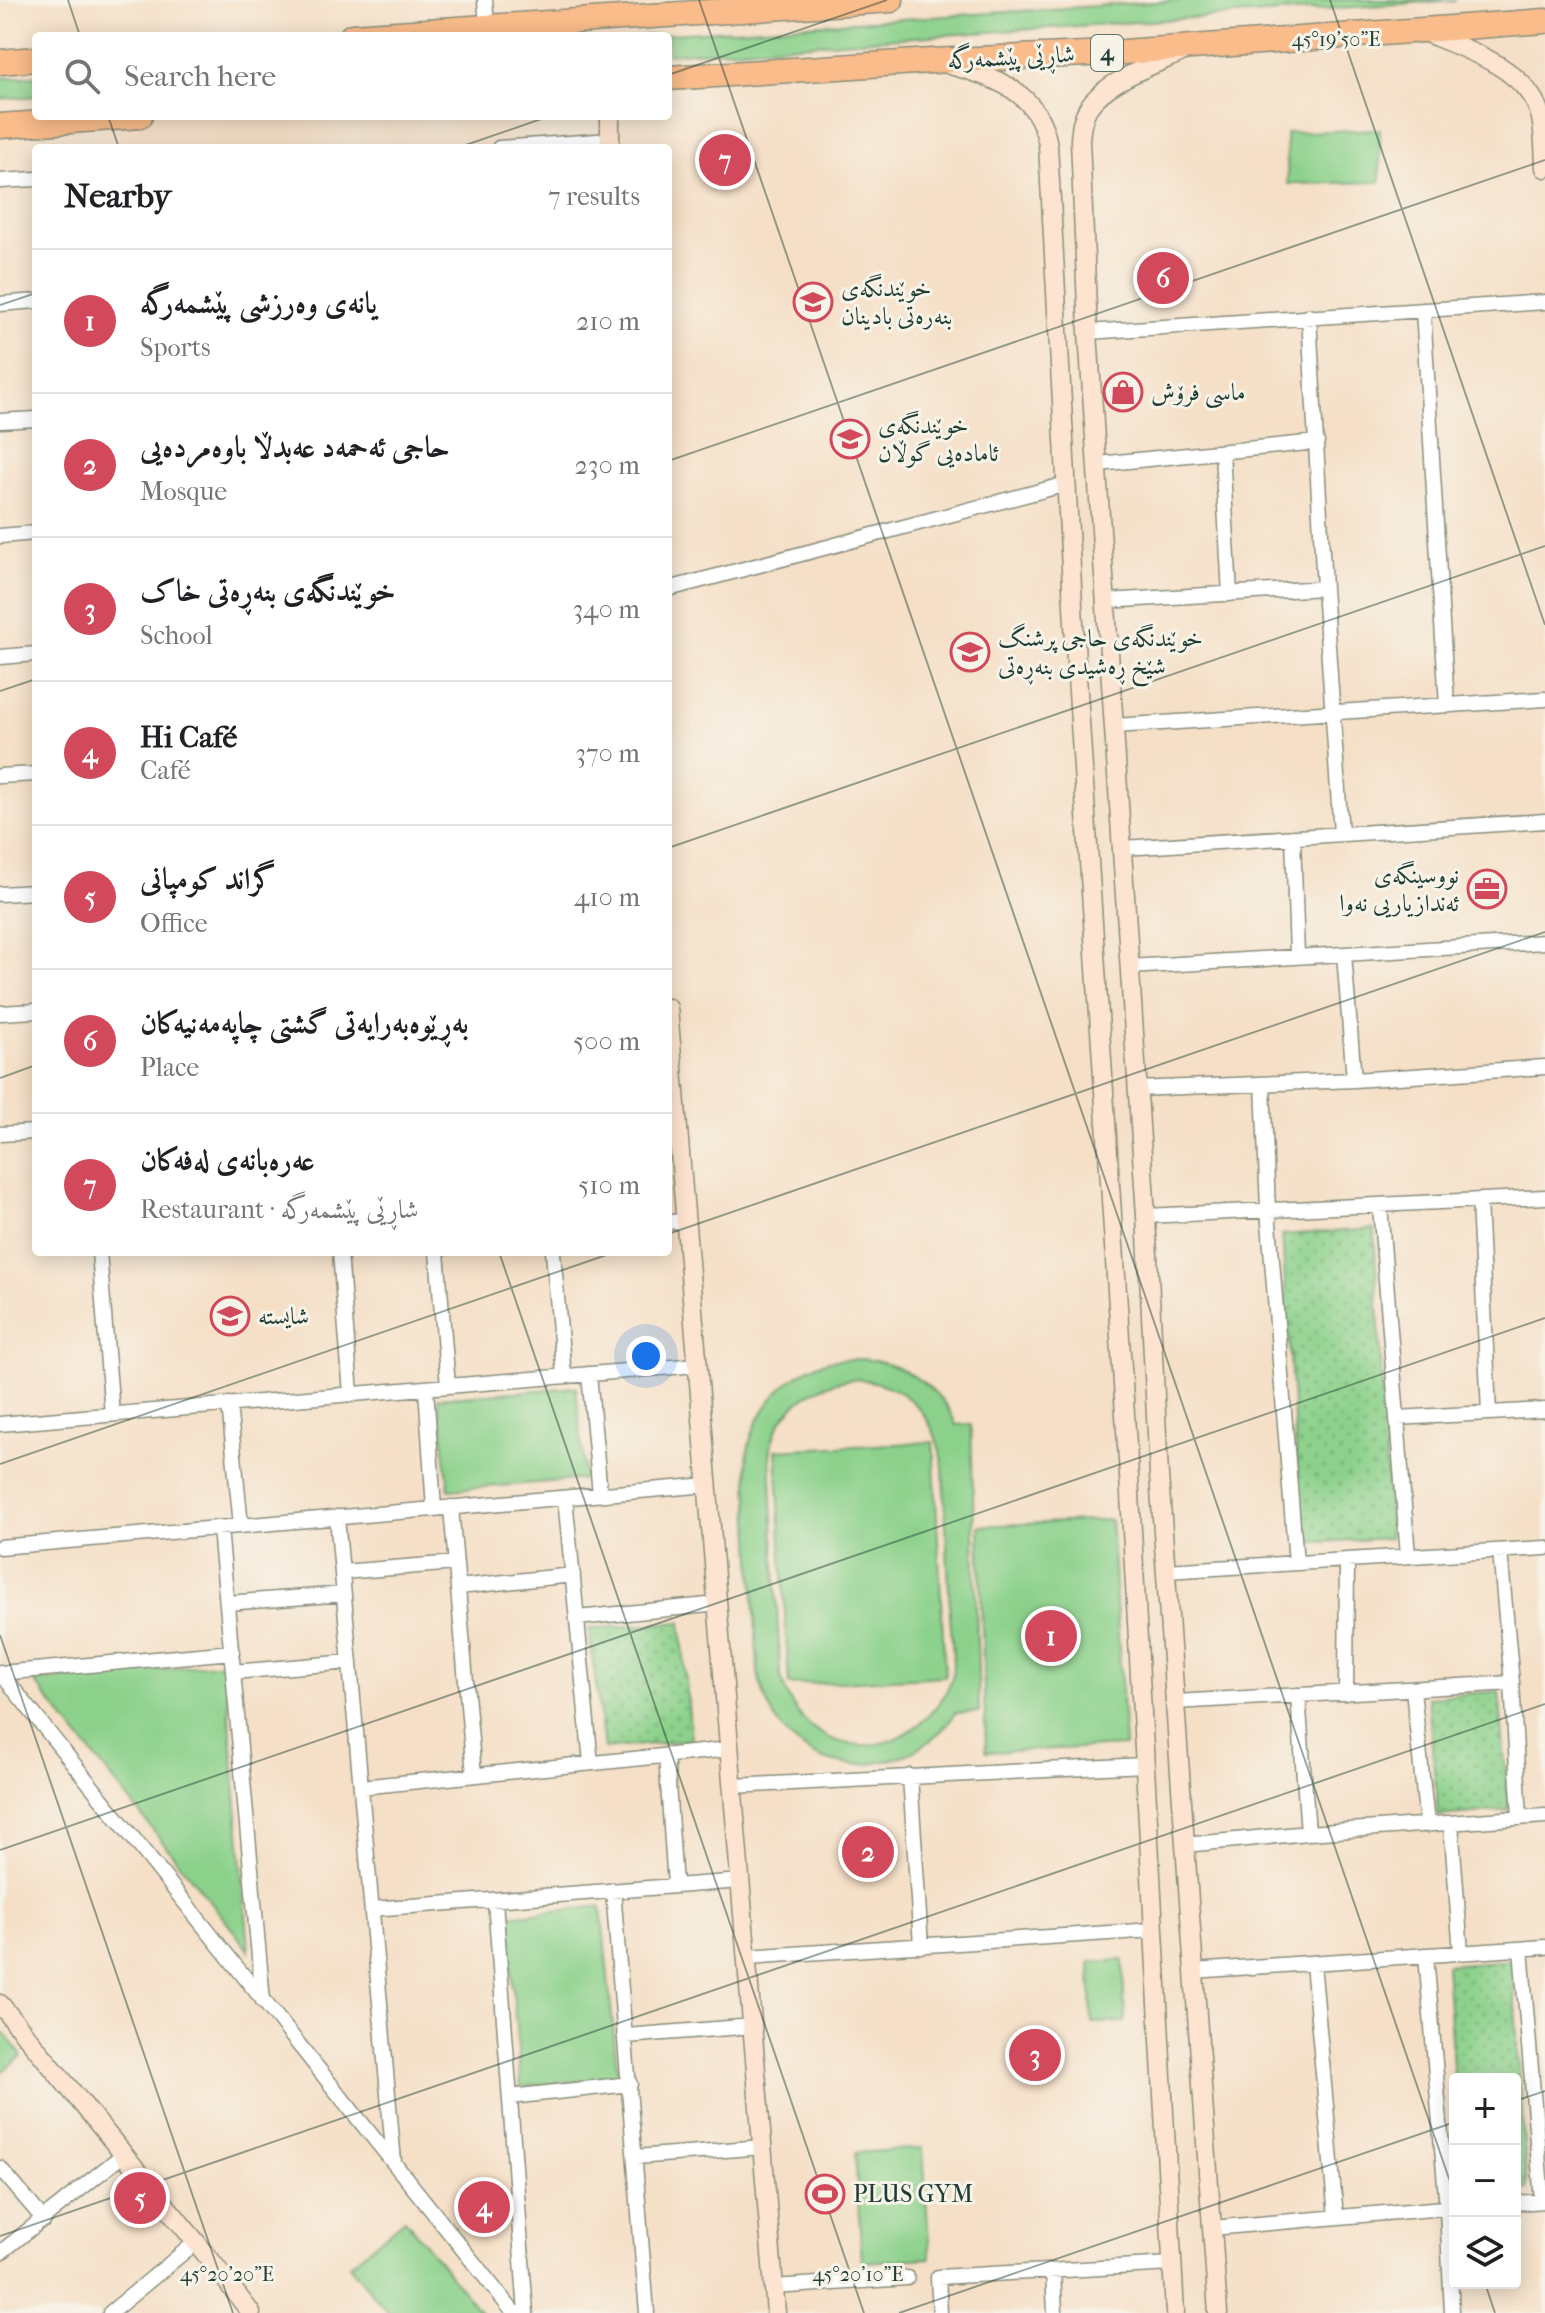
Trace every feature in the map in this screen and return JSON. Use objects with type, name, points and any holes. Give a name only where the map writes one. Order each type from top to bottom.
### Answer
[{"type":"highway","points":[[406,32],[891,0]]},
{"type":"highway","name":"شاڕێی پێشمەرگە","points":[[672,78],[1110,53],[1545,21]]},
{"type":"highway","points":[[0,62],[32,59]]},
{"type":"highway","points":[[0,126],[84,120]]},
{"type":"street","points":[[485,0],[487,26]]},
{"type":"street","points":[[1419,30],[1490,61],[1524,88],[1536,103],[1541,119],[1545,168]]},
{"type":"street","points":[[1175,2313],[1172,2264],[1177,2015],[1193,1971],[1159,1475],[1123,848],[1108,659],[1080,139],[1087,111],[1097,97],[1117,83],[1195,46]]},
{"type":"street","points":[[932,61],[974,72],[1019,94],[1034,109],[1045,129],[1048,145],[1076,661],[1129,1476],[1154,1930],[1177,2015],[1212,2228],[1218,2313]]},
{"type":"street","points":[[610,120],[610,144]]},
{"type":"street","points":[[0,181],[32,179]]},
{"type":"street","points":[[1052,249],[1084,248]]},
{"type":"street","points":[[0,304],[32,301]]},
{"type":"street","points":[[1088,332],[1545,302]]},
{"type":"street","points":[[1423,310],[1447,705]]},
{"type":"street","points":[[1309,316],[1341,834]]},
{"type":"street","points":[[0,421],[32,419]]},
{"type":"street","points":[[1098,464],[1317,442]]},
{"type":"street","points":[[1222,452],[1230,594]]},
{"type":"street","points":[[672,588],[1067,484]]},
{"type":"street","points":[[0,536],[32,533]]},
{"type":"street","points":[[1106,601],[1324,588]]},
{"type":"street","points":[[0,657],[32,654]]},
{"type":"street","points":[[1076,661],[1108,659]]},
{"type":"street","points":[[1114,726],[1545,699]]},
{"type":"street","points":[[0,776],[32,774]]},
{"type":"street","points":[[1123,848],[1545,821]]},
{"type":"street","points":[[1293,837],[1297,956]]},
{"type":"street","points":[[0,894],[32,892]]},
{"type":"street","points":[[1129,967],[1545,942]]},
{"type":"street","points":[[1344,954],[1354,1080]]},
{"type":"street","points":[[0,1013],[32,1011]]},
{"type":"street","points":[[1100,1027],[1132,1024]]},
{"type":"street","points":[[1136,1089],[1354,1080],[1545,1067]]},
{"type":"street","points":[[1263,1084],[1268,1210],[1296,1563]]},
{"type":"street","points":[[672,1102],[677,1222],[697,1365],[708,1485],[776,2313]]},
{"type":"street","points":[[0,1134],[32,1132]]},
{"type":"street","points":[[1146,1216],[1545,1197]]},
{"type":"street","points":[[1479,1200],[1489,1413]]},
{"type":"street","points":[[1380,1205],[1408,1556]]},
{"type":"street","points":[[99,1256],[112,1414]]},
{"type":"street","points":[[340,1256],[351,1394]]},
{"type":"street","points":[[437,1256],[448,1386]]},
{"type":"street","points":[[553,1256],[564,1376]]},
{"type":"street","points":[[0,1424],[697,1365]]},
{"type":"street","points":[[589,1374],[600,1494]]},
{"type":"street","points":[[426,1388],[434,1509]]},
{"type":"street","points":[[229,1404],[241,1526]]},
{"type":"street","points":[[1397,1418],[1545,1410]]},
{"type":"street","points":[[1129,1476],[1159,1475]]},
{"type":"street","points":[[0,1547],[708,1485]]},
{"type":"street","points":[[565,1498],[591,1763]]},
{"type":"street","points":[[451,1507],[474,1775]]},
{"type":"street","points":[[337,1517],[394,2162]]},
{"type":"street","points":[[220,1528],[264,2003]]},
{"type":"street","points":[[1166,1571],[1545,1548]]},
{"type":"street","points":[[1500,1551],[1520,1818]]},
{"type":"street","points":[[1346,1693],[1347,1560]]},
{"type":"street","points":[[342,1572],[456,1563]]},
{"type":"street","points":[[458,1587],[573,1575]]},
{"type":"street","points":[[227,1603],[344,1594]]},
{"type":"street","points":[[577,1618],[718,1604]]},
{"type":"street","points":[[0,1672],[232,1652]]},
{"type":"street","points":[[233,1672],[350,1662]]},
{"type":"street","points":[[0,1672],[514,2313]]},
{"type":"street","points":[[1175,1702],[1512,1683]]},
{"type":"street","points":[[1413,1689],[1427,1825]]},
{"type":"street","points":[[1298,1695],[1308,1833]]},
{"type":"street","points":[[361,1787],[730,1749]]},
{"type":"street","points":[[666,1755],[675,1885]]},
{"type":"street","points":[[733,1786],[1144,1765]]},
{"type":"street","points":[[910,1776],[921,1946]]},
{"type":"street","points":[[1185,1845],[1545,1816]]},
{"type":"street","points":[[1451,1823],[1461,1953]]},
{"type":"street","points":[[372,1909],[741,1881]]},
{"type":"street","points":[[613,1890],[647,2313]]},
{"type":"street","points":[[495,1901],[526,2313]]},
{"type":"street","points":[[747,1957],[1154,1930]]},
{"type":"street","points":[[1193,1971],[1545,1947]]},
{"type":"street","points":[[1521,1949],[1544,2201],[1521,2203]]},
{"type":"street","points":[[1426,1955],[1449,2188]]},
{"type":"street","points":[[1313,1963],[1336,2217]]},
{"type":"street","points":[[0,2004],[251,2313]]},
{"type":"street","points":[[626,2036],[754,2026]]},
{"type":"street","points":[[510,2097],[630,2084]]},
{"type":"street","points":[[636,2157],[763,2147]]},
{"type":"street","points":[[0,2253],[124,2154]]},
{"type":"street","points":[[0,2168],[44,2220]]},
{"type":"street","points":[[1212,2228],[1449,2208]]},
{"type":"street","points":[[1451,2217],[1452,2313]]},
{"type":"street","points":[[110,2313],[196,2242]]},
{"type":"street","points":[[940,2313],[938,2277],[1172,2264]]},
{"type":"street","points":[[1053,2271],[1055,2313]]},
{"type":"street","points":[[774,2287],[907,2278]]},
{"type":"green space","points":[[1186,0],[1456,0],[672,54],[672,34]]},
{"type":"green space","points":[[32,76],[32,96],[0,99],[0,78]]},
{"type":"green space","points":[[1380,129],[1380,182],[1288,184],[1286,133]]},
{"type":"green space","points":[[1374,1229],[1390,1538],[1302,1543],[1282,1235]]},
{"type":"green space","points":[[833,1360],[876,1361],[905,1371],[941,1399],[956,1425],[971,1424],[979,1712],[956,1713],[936,1736],[903,1756],[868,1764],[845,1764],[804,1749],[775,1718],[765,1696],[758,1672],[747,1463],[754,1430],[772,1399],[784,1386],[813,1366]],"holes":[[[852,1379],[871,1381],[903,1394],[915,1405],[934,1432],[940,1449],[953,1663],[948,1688],[926,1718],[905,1734],[883,1743],[861,1745],[839,1742],[819,1732],[802,1718],[788,1698],[780,1673],[770,1456],[778,1426],[786,1414],[809,1394],[837,1382]]]},
{"type":"green space","points":[[576,1387],[585,1479],[449,1490],[438,1398]]},
{"type":"green space","points":[[933,1442],[945,1676],[789,1685],[776,1450]]},
{"type":"green space","points":[[1111,1520],[1125,1746],[986,1752],[979,1526]]},
{"type":"green space","points":[[681,1622],[691,1740],[604,1749],[589,1629]]},
{"type":"green space","points":[[225,1663],[249,1950],[34,1681]]},
{"type":"green space","points":[[1499,1691],[1509,1810],[1438,1816],[1428,1697]]},
{"type":"green space","points":[[601,1906],[618,2077],[521,2087],[507,1916]]},
{"type":"green space","points":[[1123,1960],[1125,2022],[1092,2023],[1090,1962]]},
{"type":"green space","points":[[1512,1960],[1519,2073],[1453,2073],[1446,1965]]},
{"type":"green space","points":[[0,2031],[22,2056],[0,2073]]},
{"type":"green space","points":[[1521,2097],[1527,2189],[1521,2190]]},
{"type":"green space","points":[[923,2148],[930,2258],[862,2262],[855,2153]]},
{"type":"green space","points":[[405,2219],[481,2313],[388,2313],[349,2265]]},
{"type":"place","name":"عەرەبانەی لەفەکان","points":[[725,160]]},
{"type":"place","name":"بەڕێوەبەرایەتی گشتی چاپەمەنیەکان","points":[[1163,278]]},
{"type":"place","name":"خوێندنگەی بنەرەتی بادینان","points":[[813,302]]},
{"type":"place","name":"ماسی فرۆش","points":[[1123,392]]},
{"type":"place","name":"خوێندنگەی ئامادەیی گوڵان","points":[[850,439]]},
{"type":"place","name":"خوێندنگەی حاجی پرشنگ شێخ ڕەشیدی بنەڕەتی","points":[[970,652]]},
{"type":"place","name":"نووسینگەی ئەندازیاریی نەوا","points":[[1487,889]]},
{"type":"place","name":"شایستە","points":[[230,1316]]},
{"type":"place","name":"یانەی وەرزشی پێشمەرگە","points":[[1051,1636]]},
{"type":"place","name":"حاجی ئەحمەد عەبدڵا باوەمردەیی","points":[[868,1852]]},
{"type":"place","name":"خوێندنگەی بنەڕەتی خاک","points":[[1035,2055]]},
{"type":"place","name":"PLUS GYM","points":[[825,2194]]},
{"type":"place","name":"گراند كومپانى","points":[[140,2198]]},
{"type":"place","name":"Hi Café","points":[[484,2207]]}]
